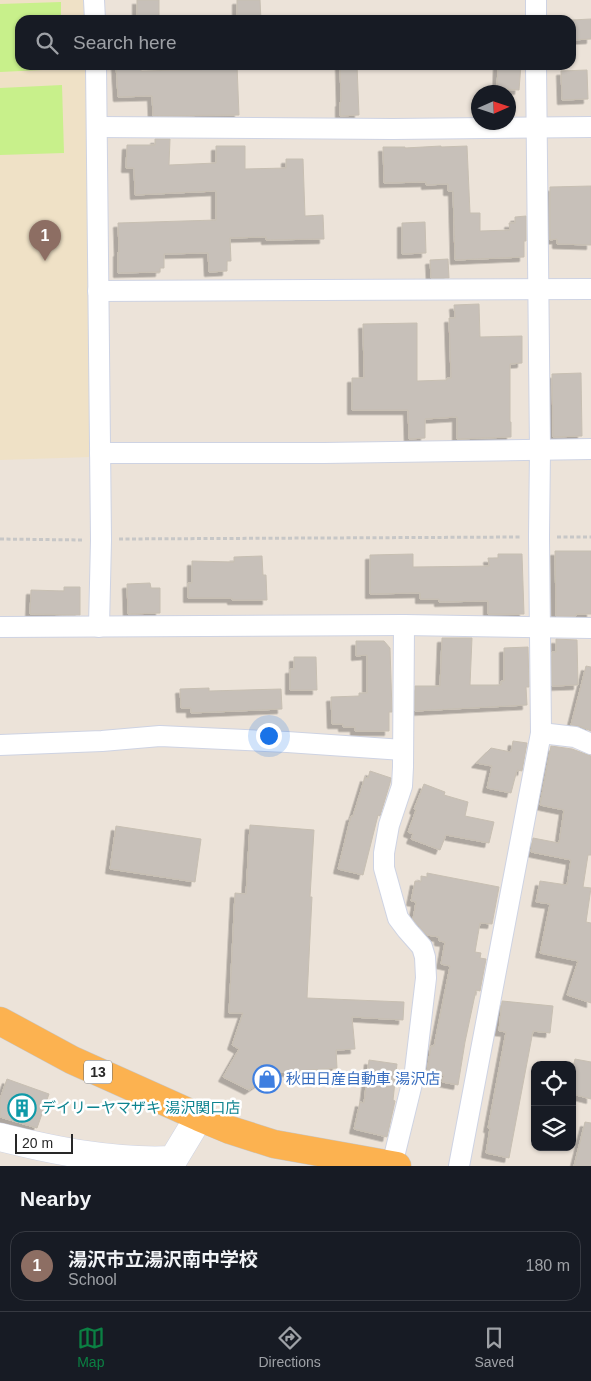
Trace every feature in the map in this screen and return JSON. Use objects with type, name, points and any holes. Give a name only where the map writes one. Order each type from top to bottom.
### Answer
[{"type":"highway","name":"13","points":[[0,1021],[72,1060],[199,1118],[230,1130],[274,1144],[395,1166]]},
{"type":"main road","points":[[0,1137],[36,1146],[98,1157],[178,1163],[199,1118]]},
{"type":"street","points":[[94,0],[95,15]]},
{"type":"street","points":[[536,0],[536,15]]},
{"type":"street","points":[[96,70],[101,540],[99,627]]},
{"type":"street","points":[[459,1166],[541,733],[536,70]]},
{"type":"street","points":[[97,127],[393,130],[591,126]]},
{"type":"street","points":[[98,291],[591,289]]},
{"type":"street","points":[[100,453],[324,453],[591,449]]},
{"type":"street","points":[[395,1166],[415,1071],[426,978],[426,958],[422,946],[398,918],[384,868],[384,853],[389,825],[402,786],[404,626]]},
{"type":"street","points":[[0,627],[404,626],[591,628]]},
{"type":"street","points":[[541,733],[575,738],[591,744]]},
{"type":"street","points":[[0,745],[102,741],[160,736],[403,750]]},
{"type":"path","points":[[0,539],[591,537]]},
{"type":"shaded area","points":[[0,0],[88,0],[88,15],[15,15],[15,70],[89,70],[91,457],[0,460]]},
{"type":"green space","points":[[61,2],[61,15],[15,15],[15,70],[42,70],[0,72],[0,4]]},
{"type":"green space","points":[[62,85],[64,153],[0,155],[0,88]]},
{"type":"building","points":[[137,0],[159,0],[159,15],[137,15]]},
{"type":"building","points":[[237,0],[260,0],[261,15],[237,15]]},
{"type":"building","points":[[591,19],[591,39],[576,40],[576,20]]},
{"type":"building","points":[[116,70],[237,70],[239,115],[153,116],[152,96],[118,97]]},
{"type":"building","points":[[340,70],[357,70],[359,115],[340,116]]},
{"type":"building","points":[[498,70],[521,70],[519,90],[516,90],[516,85],[497,85]]},
{"type":"building","points":[[587,70],[588,99],[562,100],[561,71]]},
{"type":"building","points":[[155,139],[170,139],[169,165],[216,163],[216,146],[245,146],[245,169],[286,168],[286,159],[303,159],[305,216],[323,215],[324,239],[266,240],[266,237],[230,238],[231,261],[227,261],[227,271],[209,272],[208,253],[164,254],[164,268],[160,268],[160,272],[118,273],[118,223],[216,220],[216,191],[135,195],[134,168],[126,168],[127,145],[155,145]]},
{"type":"building","points":[[467,146],[470,213],[480,213],[480,231],[510,230],[509,223],[515,223],[515,217],[526,216],[524,257],[455,260],[453,191],[448,191],[448,184],[426,185],[426,182],[384,183],[383,147]]},
{"type":"building","points":[[591,186],[591,245],[557,244],[557,239],[550,240],[550,187]]},
{"type":"building","points":[[425,222],[426,253],[402,254],[402,223]]},
{"type":"building","points":[[448,259],[449,278],[431,278],[430,260]]},
{"type":"building","points":[[479,304],[480,337],[522,336],[522,363],[510,364],[511,437],[457,439],[457,417],[425,419],[425,438],[409,439],[408,410],[352,410],[352,378],[364,378],[363,324],[417,323],[417,381],[447,380],[447,378],[451,378],[449,318],[455,318],[454,305]]},
{"type":"building","points":[[581,373],[582,436],[553,437],[552,374]]},
{"type":"building","points":[[555,551],[591,551],[591,614],[556,616]]},
{"type":"building","points":[[413,554],[413,567],[489,566],[488,558],[498,558],[498,554],[522,554],[524,614],[488,614],[488,601],[439,602],[439,599],[420,599],[420,593],[370,594],[370,555]]},
{"type":"building","points":[[262,556],[263,575],[266,575],[267,600],[188,598],[188,583],[192,583],[192,561],[234,562],[234,557]]},
{"type":"building","points":[[150,583],[151,588],[160,588],[160,613],[128,614],[127,584]]},
{"type":"building","points":[[64,587],[80,587],[80,615],[30,614],[31,590],[64,591]]},
{"type":"building","points":[[442,638],[472,638],[470,685],[501,685],[501,681],[504,681],[504,648],[528,647],[529,687],[526,687],[527,705],[415,711],[415,686],[440,686]]},
{"type":"building","points":[[556,639],[577,640],[578,685],[552,686],[552,652],[556,652]]},
{"type":"building","points":[[356,641],[384,641],[390,648],[392,712],[389,712],[389,731],[355,731],[355,727],[343,727],[343,724],[332,724],[331,697],[359,696],[359,693],[367,693],[367,655],[356,656]]},
{"type":"building","points":[[294,657],[316,657],[317,690],[290,690],[290,669],[294,669]]},
{"type":"building","points":[[586,666],[591,667],[591,731],[580,726],[571,725]]},
{"type":"building","points":[[209,688],[209,691],[281,689],[282,709],[191,713],[191,708],[181,708],[180,689]]},
{"type":"building","points":[[513,741],[527,743],[522,771],[517,770],[511,793],[487,788],[492,766],[476,763],[491,748],[511,752]]},
{"type":"building","points":[[551,746],[572,749],[591,756],[591,855],[588,855],[583,887],[591,888],[586,922],[591,923],[591,1003],[567,995],[578,961],[540,953],[550,904],[536,902],[540,881],[567,885],[571,860],[531,852],[533,838],[559,843],[564,810],[540,805]]},
{"type":"building","points":[[370,771],[391,778],[380,816],[378,815],[363,875],[338,869],[351,816],[353,816],[365,777],[368,778]]},
{"type":"building","points":[[424,784],[445,792],[444,795],[468,802],[465,816],[494,822],[489,843],[446,835],[440,850],[411,839],[413,834],[408,832],[416,810],[414,809]]},
{"type":"building","points":[[250,825],[314,830],[307,998],[404,1002],[403,1020],[352,1017],[355,1049],[336,1050],[337,1068],[274,1073],[249,1090],[223,1077],[239,1049],[232,1045],[243,1013],[229,1013],[235,893],[246,894]]},
{"type":"building","points":[[116,826],[201,839],[195,882],[110,869]]},
{"type":"building","points":[[427,873],[499,887],[492,924],[480,923],[475,952],[481,953],[480,958],[486,959],[480,991],[476,990],[458,1085],[442,1082],[444,1075],[427,1072],[431,1046],[434,1046],[450,966],[441,964],[445,942],[439,941],[439,937],[427,935],[413,919],[416,902],[411,901],[415,881],[421,882],[421,876],[427,877]]},
{"type":"building","points":[[502,1001],[553,1006],[550,1033],[533,1031],[509,1158],[486,1153],[490,1128],[488,1128],[506,1032],[499,1031]]},
{"type":"building","points":[[575,1059],[591,1062],[591,1099],[576,1095]]},
{"type":"building","points":[[369,1060],[397,1064],[393,1100],[395,1101],[387,1137],[354,1129],[360,1102],[364,1103]]},
{"type":"building","name":"デイリーヤマザキ 湯沢関口店","points":[[7,1079],[49,1094],[37,1128],[0,1117],[0,1099]]},
{"type":"building","points":[[585,1122],[591,1123],[591,1166],[574,1166]]},
{"type":"place","name":"湯沢市立湯沢南中学校","points":[[45,261]]},
{"type":"place","name":"秋田日産自動車 湯沢店","points":[[267,1079]]},
{"type":"place","name":"デイリーヤマザキ 湯沢関口店","points":[[22,1108]]}]
